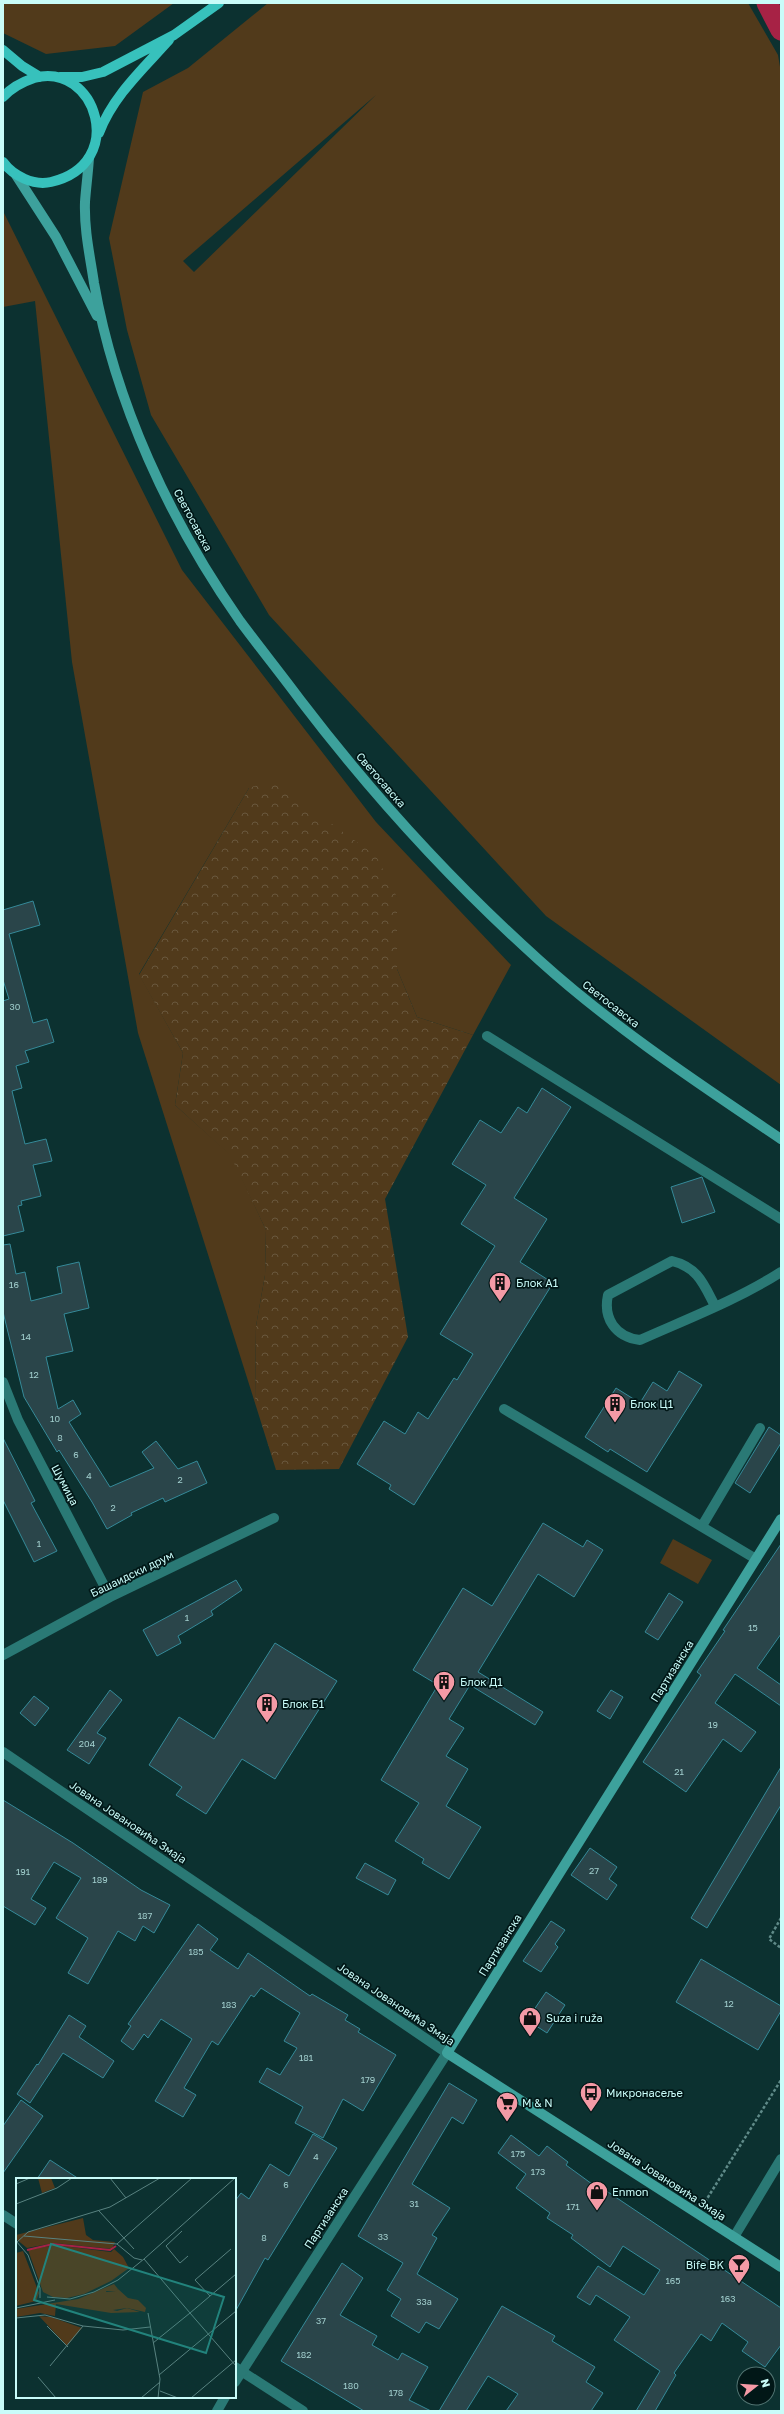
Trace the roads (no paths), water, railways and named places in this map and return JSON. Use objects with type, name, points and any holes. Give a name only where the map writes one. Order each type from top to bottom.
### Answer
[{"type":"main road","points":[[3,97],[20,82],[40,77],[82,77],[103,72],[174,35],[219,3]]},
{"type":"main road","points":[[16,175],[32,182],[48,183],[79,171],[89,158],[105,117],[117,98],[174,35]]},
{"type":"main road","points":[[3,50],[22,66],[40,77]]},
{"type":"main road","points":[[54,77],[70,83],[83,93],[92,106],[97,123],[97,139]]},
{"type":"main road","points":[[89,158],[85,203],[86,230],[101,325]]},
{"type":"main road","points":[[3,162],[16,175],[56,237],[101,325]]},
{"type":"main road","name":"Светосавска","points":[[101,325],[129,409],[149,459],[191,543],[240,620],[356,771],[453,879],[540,961],[625,1030],[781,1139]]},
{"type":"main road","name":"Партизанска","points":[[447,2053],[781,1519]]},
{"type":"main road","name":"Јована Јовановића Змаја","points":[[447,2053],[781,2267]]},
{"type":"street","points":[[487,1036],[781,1219]]},
{"type":"street","points":[[715,1306],[701,1278],[688,1266],[672,1262],[608,1295],[606,1310],[611,1324],[617,1330],[631,1339],[640,1340],[751,1290],[781,1272]]},
{"type":"street","name":"Шумица","points":[[3,1382],[18,1420],[110,1597]]},
{"type":"street","points":[[504,1410],[756,1558]]},
{"type":"street","points":[[702,1526],[760,1428]]},
{"type":"street","name":"Башаидски друм","points":[[3,1654],[110,1597],[274,1518]]},
{"type":"street","name":"Јована Јовановића Змаја","points":[[3,1752],[447,2053]]},
{"type":"street","name":"Партизанска","points":[[238,2369],[447,2053]]},
{"type":"street","points":[[734,2237],[781,2159]]},
{"type":"street","points":[[3,2215],[16,2223]]},
{"type":"street","points":[[238,2369],[303,2411]]},
{"type":"street","points":[[217,2411],[224,2398]]},
{"type":"waterway","points":[[767,3],[781,30]]},
{"type":"place","name":"Блок А1","points":[[500,1302]]},
{"type":"place","name":"Блок Ц1","points":[[615,1424]]},
{"type":"place","name":"Блок Д1","points":[[444,1702]]},
{"type":"place","name":"Блок Б1","points":[[267,1724]]},
{"type":"place","name":"Suza i ruža","points":[[530,2038]]},
{"type":"place","name":"Микронасеље","points":[[591,2112]]},
{"type":"place","name":"M & N","points":[[507,2122]]},
{"type":"place","name":"Enmon","points":[[597,2212]]},
{"type":"place","name":"Bife BK","points":[[739,2284]]}]
